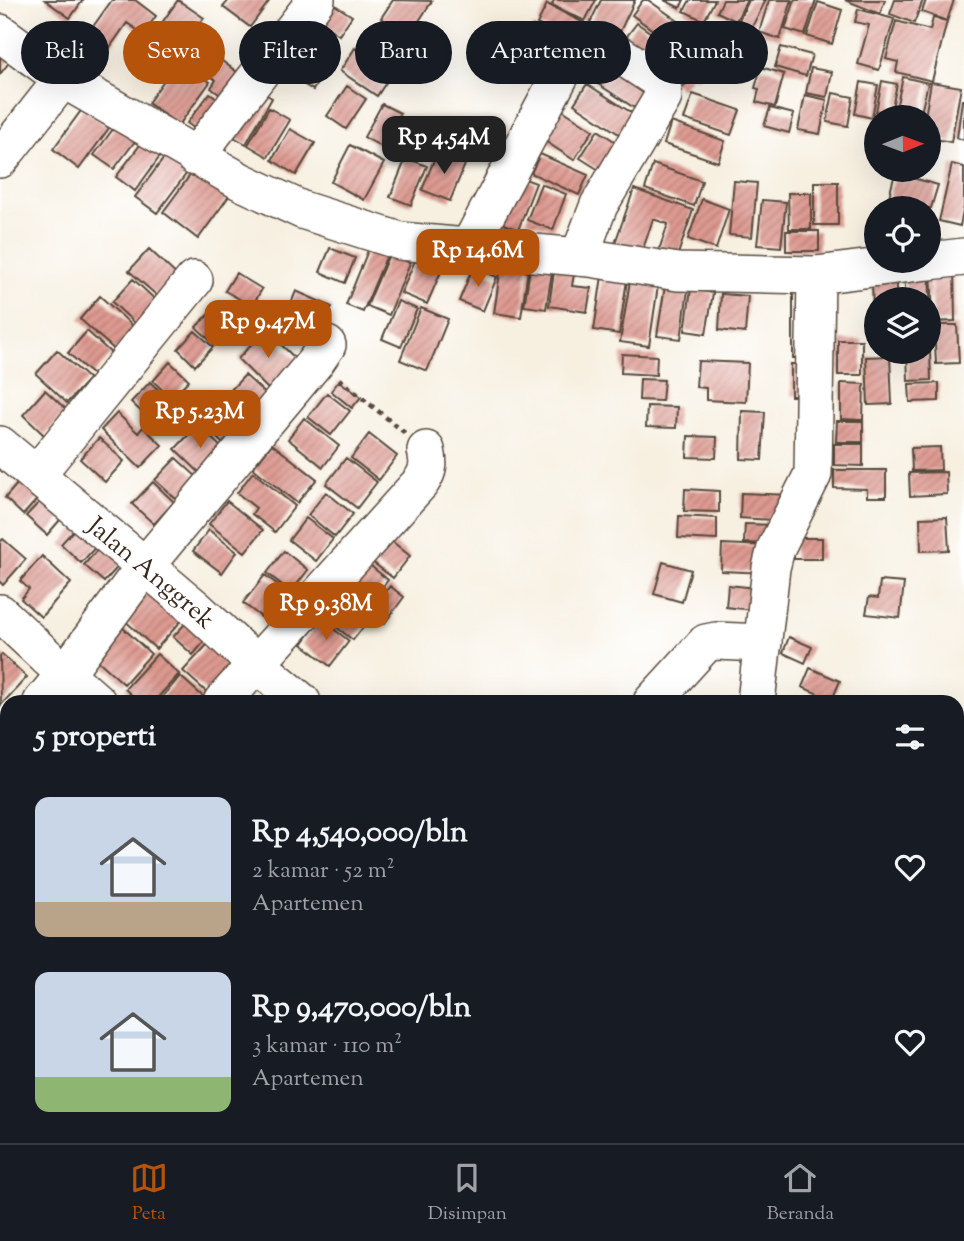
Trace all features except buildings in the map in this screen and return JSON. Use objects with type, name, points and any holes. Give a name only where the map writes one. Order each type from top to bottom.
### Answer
[{"type":"street","points":[[195,157],[316,0]]},
{"type":"street","points":[[0,33],[21,48]]},
{"type":"street","points":[[469,247],[571,55],[590,46],[605,44],[657,79],[663,90],[663,97],[599,205],[579,257]]},
{"type":"street","points":[[0,159],[59,84]]},
{"type":"street","points":[[71,84],[240,181],[302,210],[400,241],[579,257],[678,272],[816,275],[864,269]]},
{"type":"street","points":[[941,260],[964,257]]},
{"type":"street","points":[[757,695],[771,568],[776,548],[813,474],[816,275]]},
{"type":"street","points":[[36,475],[194,280]]},
{"type":"street","points":[[48,695],[145,566],[321,353]]},
{"type":"street","name":"Jalan Anggrek","points":[[0,445],[194,607],[294,695]]},
{"type":"street","points":[[228,695],[421,482],[429,465],[426,450]]},
{"type":"street","points":[[0,613],[89,695]]},
{"type":"street","points":[[658,695],[706,643],[763,643]]},
{"type":"path","points":[[321,353],[426,450]]}]
